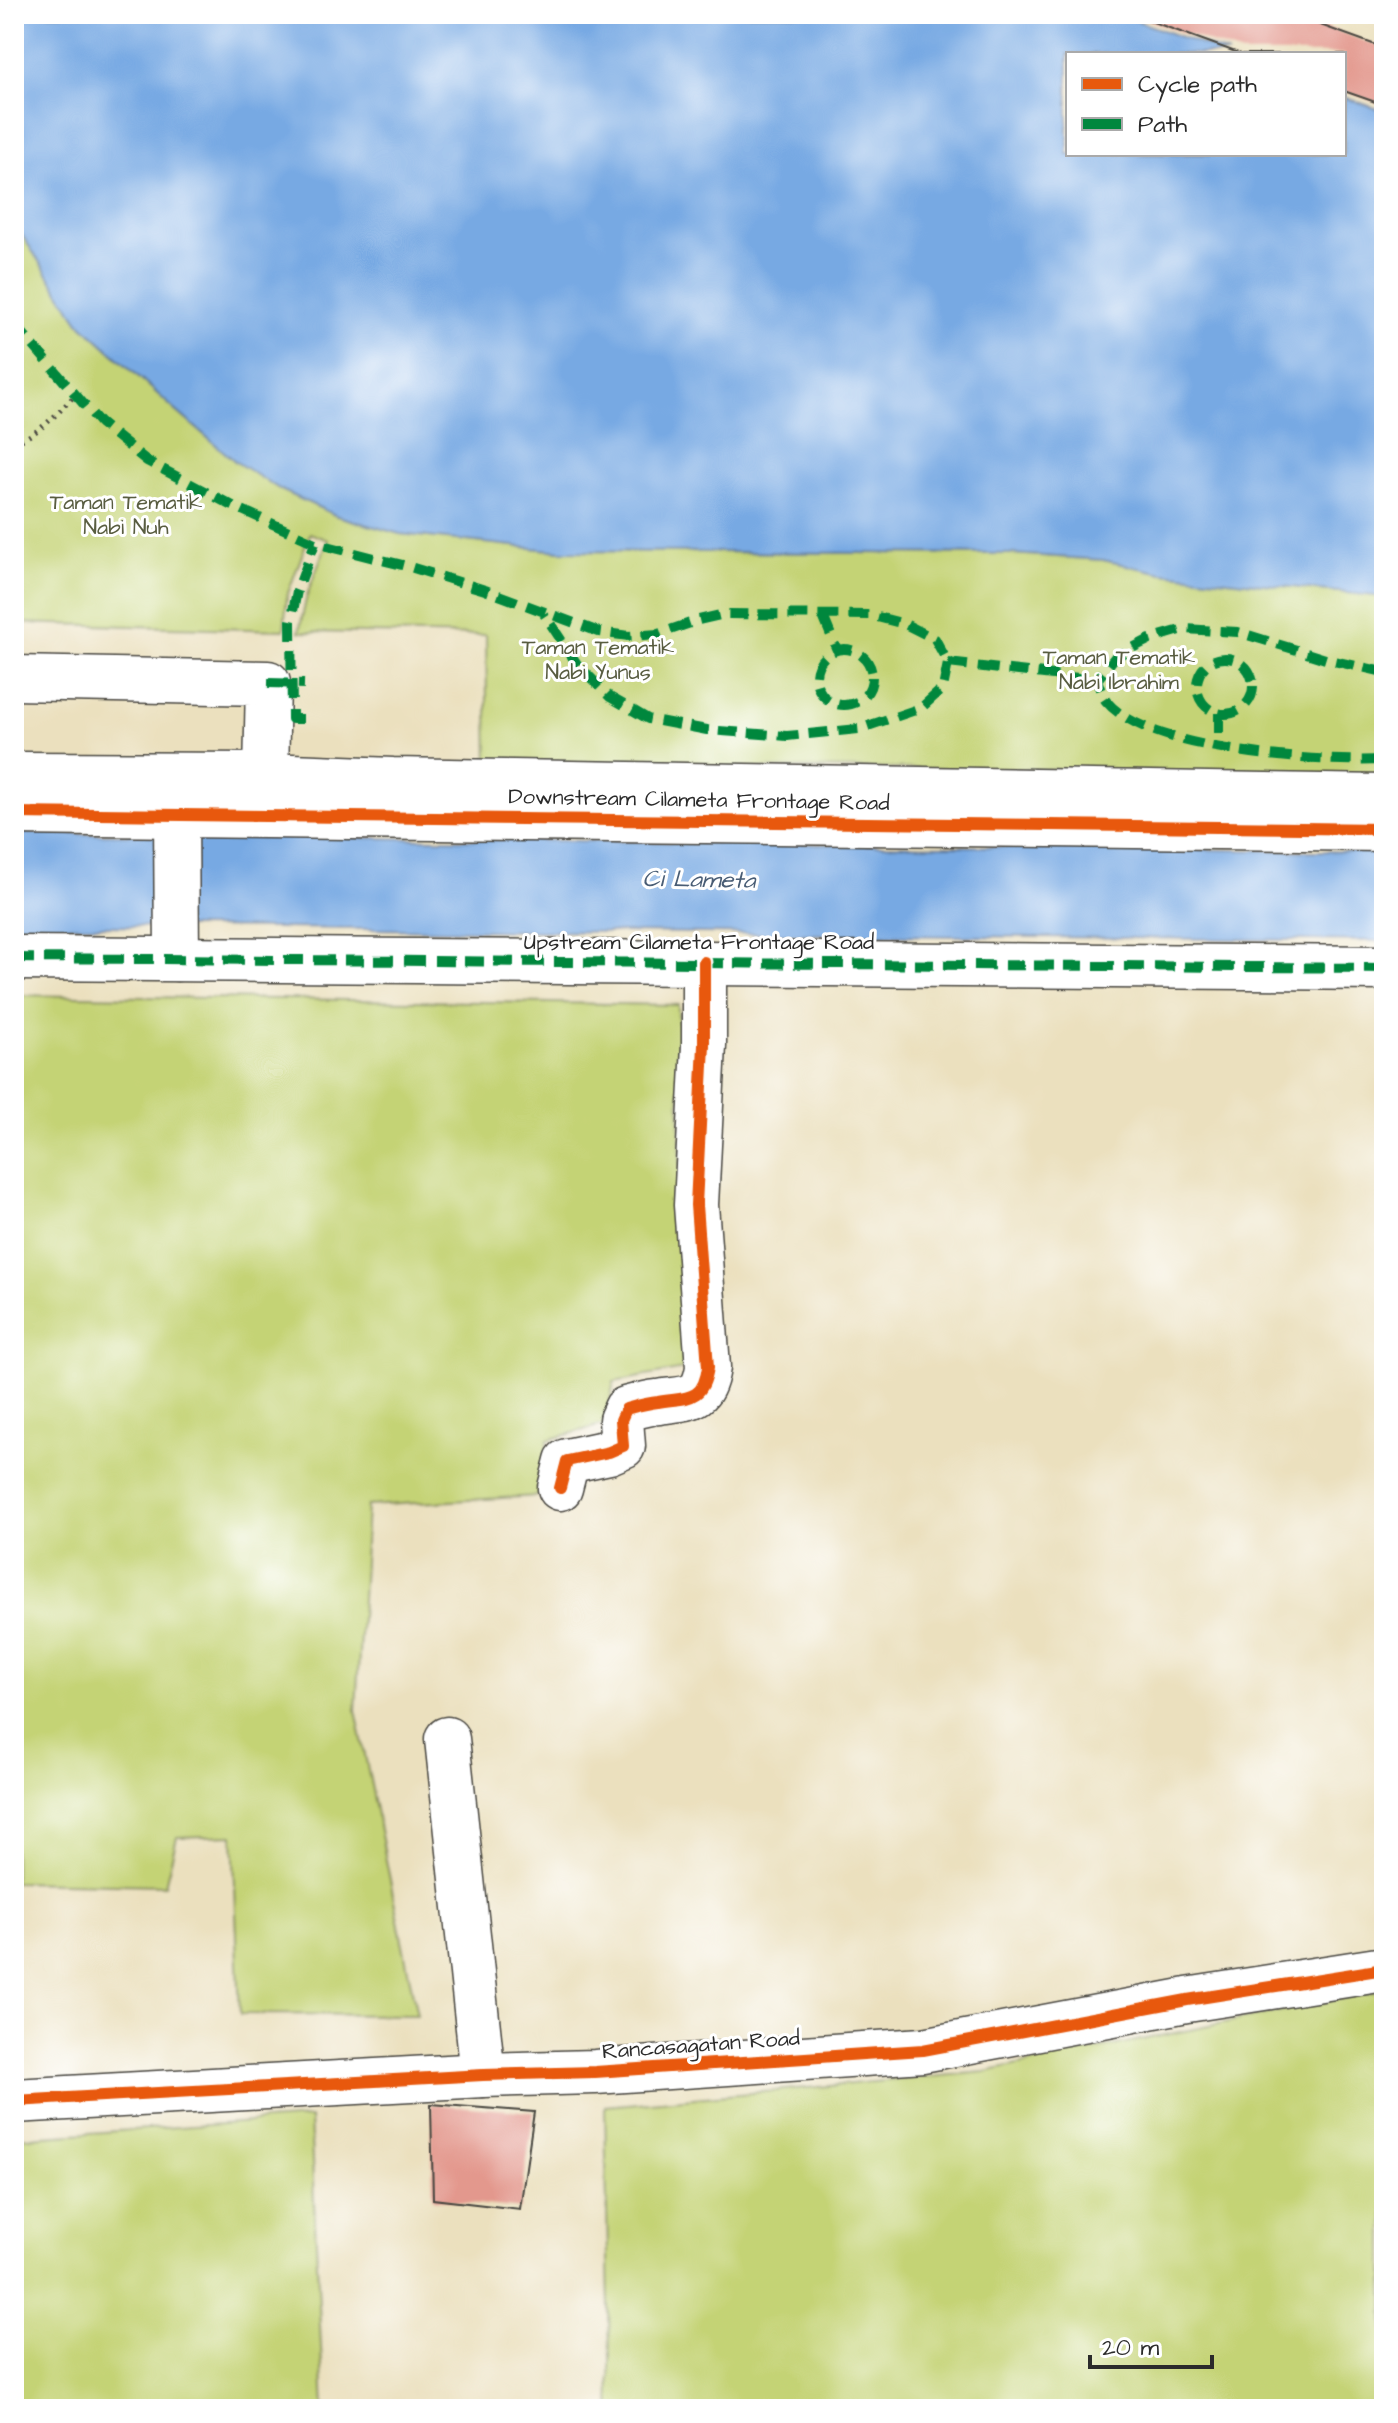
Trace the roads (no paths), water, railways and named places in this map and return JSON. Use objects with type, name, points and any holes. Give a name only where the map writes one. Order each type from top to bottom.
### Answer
[{"type":"street","points":[[14,678],[268,683],[266,775]]},
{"type":"street","points":[[14,774],[266,775],[408,781],[1384,797]]},
{"type":"street","name":"Downstream Cilameta Frontage Road","points":[[14,813],[176,826],[1384,829]]},
{"type":"street","points":[[176,826],[177,946]]},
{"type":"street","name":"Upstream Cilameta Frontage Road","points":[[14,958],[177,946],[704,962],[1384,968]]},
{"type":"street","points":[[560,1488],[567,1461],[623,1446],[621,1420],[626,1409],[691,1399],[703,1388],[707,1379],[696,1205],[704,1045],[704,962]]},
{"type":"street","points":[[447,1739],[483,2075]]},
{"type":"street","name":"Rancasagatan Road","points":[[14,2101],[483,2075],[595,2072],[923,2050],[1187,2000],[1384,1969]]},
{"type":"water","points":[[14,14],[1119,14],[1223,52],[1066,52],[1066,156],[1346,156],[1346,98],[1384,111],[1384,597],[1163,573],[1103,560],[1012,554],[560,551],[400,534],[337,516],[281,490],[236,462],[79,322],[14,223]]},
{"type":"water","name":"Ci Lameta","points":[[14,833],[1384,852],[1384,941],[14,925]]},
{"type":"park label","name":"Taman Tematik Nabi Nuh","points":[[126,514]]},
{"type":"park label","name":"Taman Tematik Nabi Yunus","points":[[598,660]]},
{"type":"park label","name":"Taman Tematik Nabi Ibrahim","points":[[1119,670]]}]
